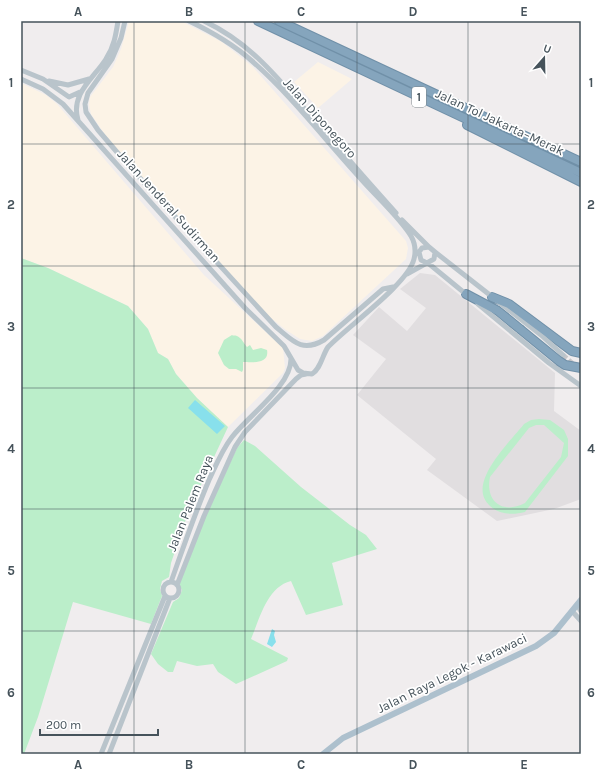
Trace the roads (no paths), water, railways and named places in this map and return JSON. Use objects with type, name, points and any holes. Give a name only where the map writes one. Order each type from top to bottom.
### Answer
[{"type":"highway","name":"Jalan Tol Jakarta–Merak","points":[[258,21],[581,173]]},
{"type":"highway","name":"Jalan Tol Jakarta–Merak","points":[[279,21],[581,162]]},
{"type":"highway","points":[[441,108],[471,128],[581,182]]},
{"type":"highway","points":[[466,294],[498,311],[559,361],[566,365],[581,368]]},
{"type":"highway","points":[[492,297],[508,304],[572,351],[581,353]]},
{"type":"main road","name":"Jalan Raya Legok - Karawaci","points":[[323,754],[343,738],[536,646],[554,632],[572,611],[580,605]]},
{"type":"street","points":[[63,104],[67,102],[69,97],[80,92],[111,51],[118,21]]},
{"type":"street","name":"Jalan Jenderal Sudirman","points":[[125,21],[121,38],[112,59],[93,85],[86,98],[86,112],[102,135],[276,328],[299,345],[313,346],[324,340]]},
{"type":"street","name":"Jalan Diponegoro","points":[[189,21],[228,42],[252,61],[280,88],[407,231],[413,240],[415,250]]},
{"type":"street","name":"Jalan Diponegoro","points":[[204,21],[225,31],[254,53],[277,77],[417,236],[429,247]]},
{"type":"street","points":[[21,70],[58,85],[68,86],[92,78]]},
{"type":"street","points":[[277,77],[280,88]]},
{"type":"street","name":"Jalan Jenderal Sudirman","points":[[21,79],[43,89],[63,104],[245,308],[284,346],[292,358]]},
{"type":"street","points":[[43,79],[69,97]]},
{"type":"street","points":[[79,121],[77,104],[80,92]]},
{"type":"street","points":[[343,160],[357,169]]},
{"type":"street","points":[[126,173],[148,186]]},
{"type":"street","points":[[407,231],[417,236]]},
{"type":"street","points":[[198,243],[201,259]]},
{"type":"street","points":[[563,355],[541,335],[429,247],[422,248],[419,252],[419,257],[581,386]]},
{"type":"street","name":"Jalan Palem Raya","points":[[406,274],[414,259],[415,250]]},
{"type":"street","points":[[426,262],[434,259],[435,252]]},
{"type":"street","name":"Jalan Palem Raya","points":[[177,584],[212,495],[235,447],[245,432],[296,379],[302,374],[312,374],[317,370],[326,350],[387,295],[406,274],[426,262]]},
{"type":"street","name":"Jalan Palem Raya","points":[[324,340],[358,310],[384,290],[394,286]]},
{"type":"street","points":[[256,307],[265,327]]},
{"type":"street","points":[[350,327],[358,310]]},
{"type":"street","points":[[292,358],[298,370],[306,374]]},
{"type":"street","name":"Jalan Palem Raya","points":[[171,582],[196,510],[224,449],[240,428],[285,380],[290,370],[292,358]]},
{"type":"street","points":[[109,754],[168,597],[164,588],[166,584],[171,582],[177,584],[178,593],[175,597],[168,597]]},
{"type":"street","points":[[101,754],[168,597]]},
{"type":"street","points":[[572,611],[581,621]]},
{"type":"water","points":[[195,400],[225,426],[217,434],[188,408]]},
{"type":"water","points":[[272,629],[275,631],[274,635],[276,642],[272,647],[267,644]]},
{"type":"tunnel","points":[[563,355],[574,365]]}]
